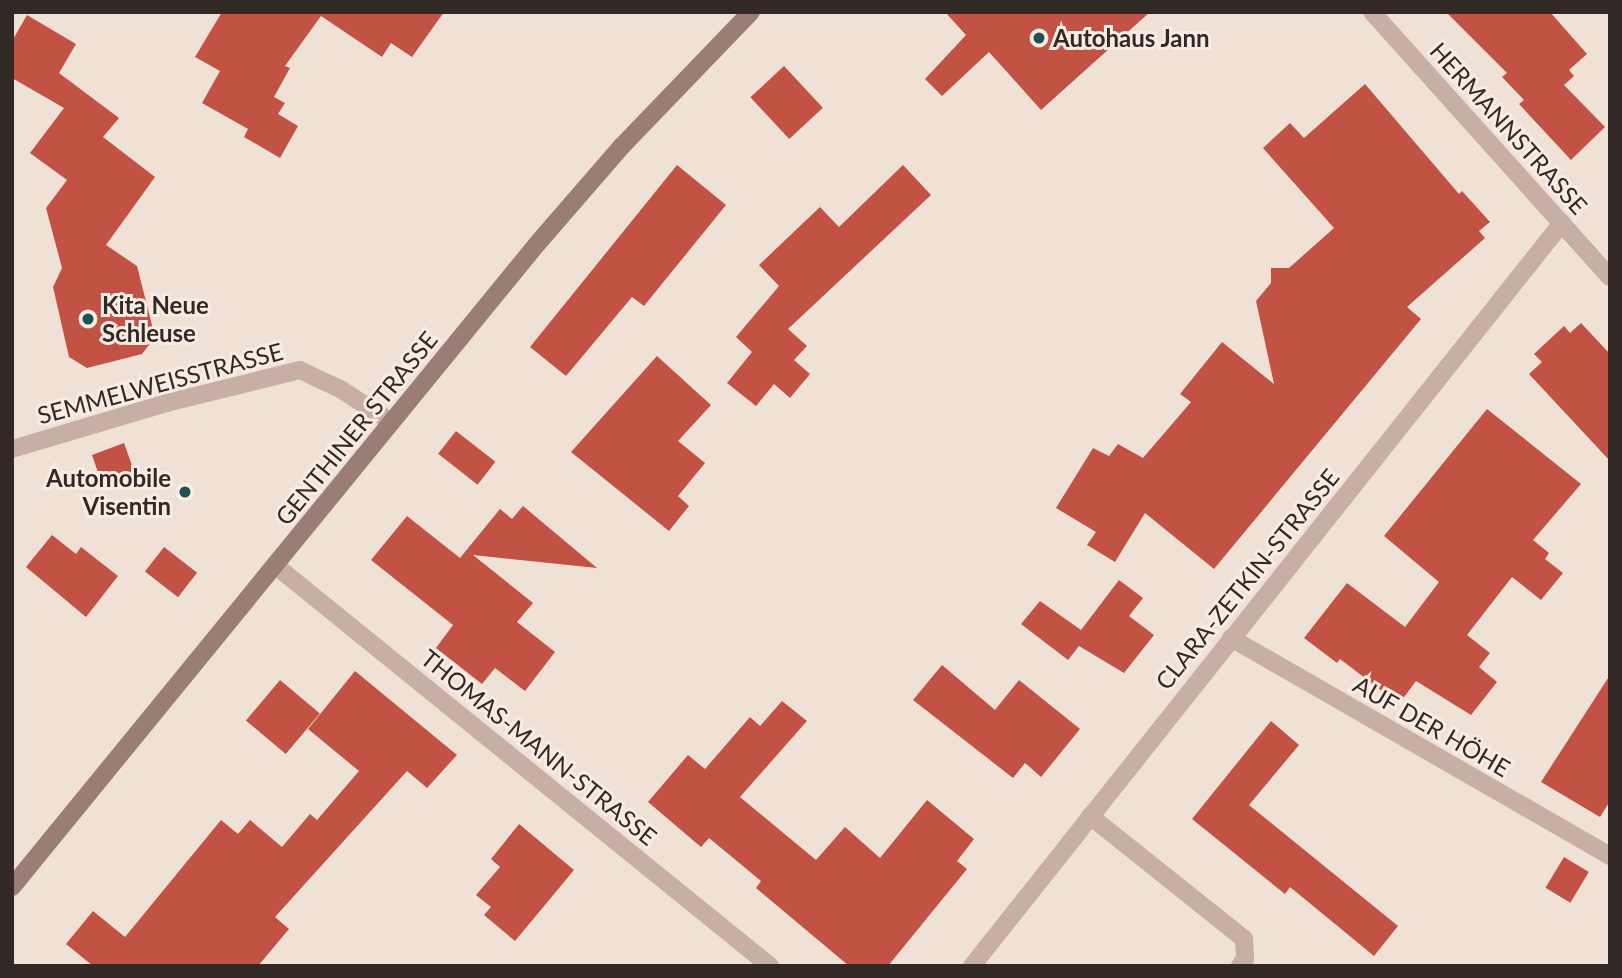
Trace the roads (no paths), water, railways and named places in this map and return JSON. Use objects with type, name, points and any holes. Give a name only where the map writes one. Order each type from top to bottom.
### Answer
[{"type":"main road","name":"GENTHINER STRASSE","points":[[12,887],[391,422],[622,146],[751,12]]},
{"type":"street","name":"HERMANNSTRASSE","points":[[1372,12],[1610,277]]},
{"type":"street","name":"CLARA-ZETKIN-STRASSE","points":[[972,966],[1562,223]]},
{"type":"street","name":"SEMMELWEISSTRASSE","points":[[12,449],[166,403],[300,370],[342,390],[391,422]]},
{"type":"street","name":"THOMAS-MANN-STRASSE","points":[[276,566],[770,966]]},
{"type":"street","name":"AUF DER HÖHE","points":[[1231,638],[1610,856]]},
{"type":"street","points":[[1090,816],[1244,939],[1245,959],[1240,966]]},
{"type":"place","name":"Autohaus Jann","points":[[1039,38]]},
{"type":"place","name":"Kita Neue Schleuse","points":[[88,319]]},
{"type":"place","name":"Automobile Visentin","points":[[185,492]]}]
